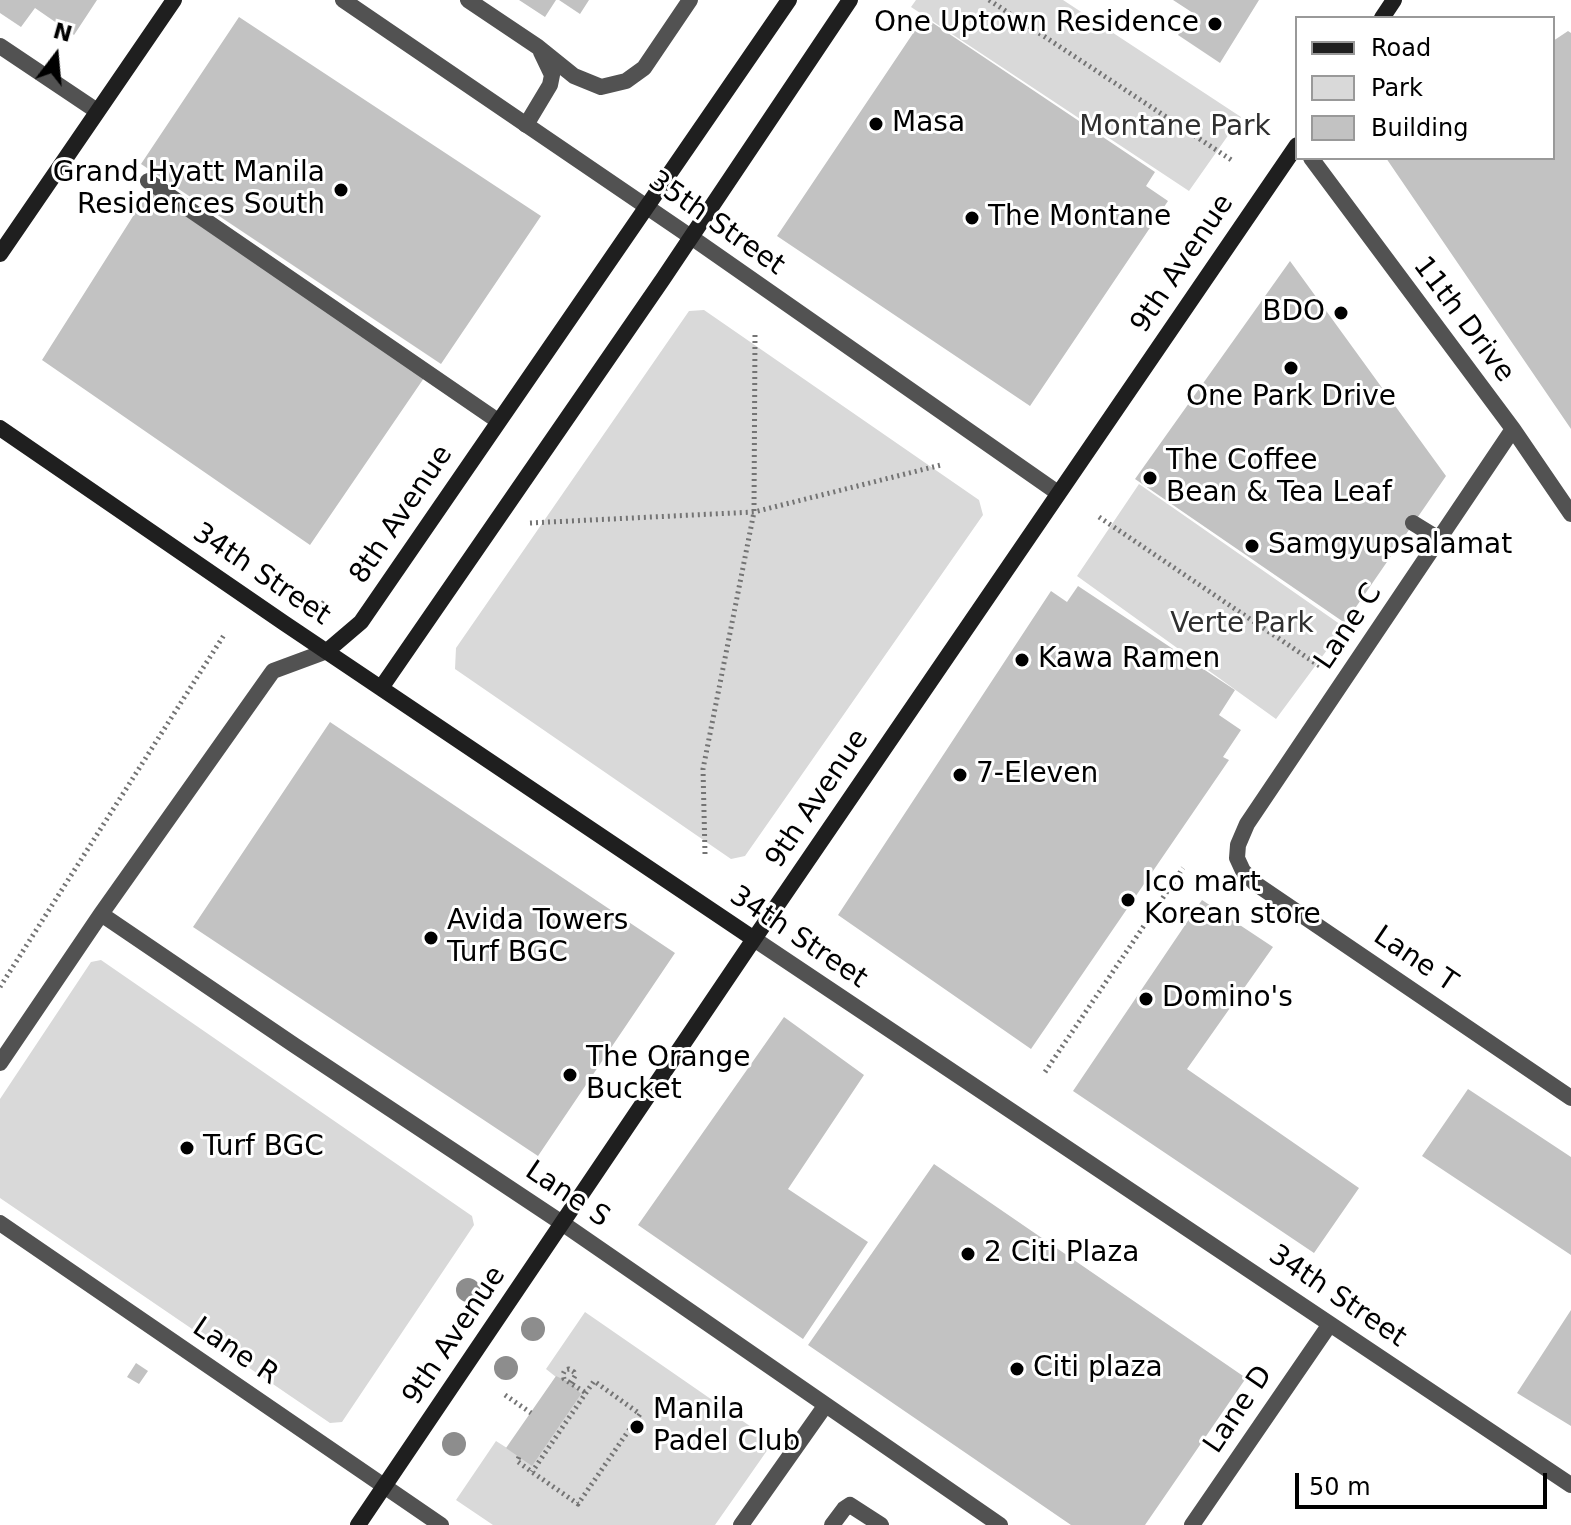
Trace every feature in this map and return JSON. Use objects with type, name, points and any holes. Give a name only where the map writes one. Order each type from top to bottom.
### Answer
[{"type":"street","points":[[0,254],[174,0]]},
{"type":"street","name":"35th Street","points":[[343,0],[691,237],[1058,493]]},
{"type":"street","points":[[468,0],[538,47],[574,76],[601,87],[626,81],[644,68],[690,0]]},
{"type":"street","points":[[381,688],[850,0]]},
{"type":"street","name":"8th Avenue","points":[[0,1063],[273,671],[327,651],[361,622],[786,1]]},
{"type":"street","points":[[0,46],[97,111]]},
{"type":"street","points":[[526,125],[550,85],[552,75],[538,47]]},
{"type":"street","name":"9th Avenue","points":[[358,1525],[1295,148]]},
{"type":"street","name":"11th Drive","points":[[1312,160],[1513,429],[1571,514]]},
{"type":"street","points":[[148,181],[498,421]]},
{"type":"street","name":"34th Street","points":[[0,428],[754,939],[1571,1485]]},
{"type":"street","name":"Lane C","points":[[1237,858],[1238,845],[1247,824],[1513,429]]},
{"type":"street","points":[[1413,523],[1439,539]]},
{"type":"street","name":"Lane T","points":[[1237,858],[1243,871],[1256,884],[1571,1098]]},
{"type":"street","name":"Lane S","points":[[101,914],[562,1223],[1000,1525]]},
{"type":"street","name":"Lane R","points":[[0,1223],[441,1525]]},
{"type":"street","name":"Lane D","points":[[1192,1525],[1330,1324]]},
{"type":"street","points":[[741,1525],[825,1406]]},
{"type":"street","points":[[832,1525],[850,1505],[881,1525]]},
{"type":"path","points":[[989,0],[1233,161]]},
{"type":"path","points":[[705,854],[703,769],[754,512],[755,335]]},
{"type":"path","points":[[530,523],[754,512],[941,465]]},
{"type":"path","points":[[1099,517],[1321,667]]},
{"type":"path","points":[[316,613],[326,599]]},
{"type":"path","points":[[0,987],[224,635]]},
{"type":"path","points":[[1045,1072],[1183,868]]},
{"type":"path","points":[[519,1457],[517,1461],[532,1472],[578,1504],[640,1414],[594,1381],[532,1472]]},
{"type":"path","points":[[571,1383],[586,1393]]},
{"type":"path","points":[[505,1395],[531,1413]]},
{"type":"green space","name":"Montane Park","points":[[916,0],[1063,0],[1241,117],[1189,191],[911,7]]},
{"type":"green space","points":[[704,310],[979,500],[983,515],[745,856],[731,859],[455,669],[456,648],[689,311]]},
{"type":"green space","name":"Verte Park","points":[[1139,484],[1344,627],[1276,719],[1077,576]]},
{"type":"green space","name":"Turf BGC","points":[[101,960],[472,1216],[474,1225],[342,1422],[330,1423],[0,1198],[0,1099],[91,962]]},
{"type":"green space","name":"Manila Padel Club","points":[[585,1312],[773,1442],[715,1525],[493,1525],[456,1500],[496,1441],[507,1448],[556,1377],[546,1369]]},
{"type":"building","points":[[0,0],[97,0],[74,35],[35,8],[21,27],[0,13]]},
{"type":"building","points":[[519,0],[556,0],[545,17]]},
{"type":"building","points":[[559,0],[589,0],[580,14]]},
{"type":"building","name":"One Uptown Residence","points":[[1173,0],[1259,0],[1220,63],[1178,35],[1193,13]]},
{"type":"building","name":"Grand Hyatt Manila Residences South","points":[[239,17],[541,216],[441,364],[141,164]]},
{"type":"building","name":"The Montane","points":[[924,17],[1155,172],[1146,186],[1168,201],[1030,406],[777,236]]},
{"type":"building","points":[[1568,31],[1571,33],[1571,429],[1387,160],[1555,160],[1555,40]]},
{"type":"building","points":[[149,191],[424,378],[310,545],[42,360]]},
{"type":"building","name":"One Park Drive","points":[[1290,261],[1446,476],[1345,623],[1135,479]]},
{"type":"building","points":[[1078,586],[1235,690],[1219,715],[1241,730],[1223,757],[1229,760],[1031,1049],[838,915],[1051,591],[1067,602]]},
{"type":"building","name":"Avida Towers Turf BGC","points":[[330,722],[675,953],[538,1156],[193,927]]},
{"type":"building","points":[[1202,900],[1273,947],[1187,1069],[1359,1188],[1314,1253],[1073,1091]]},
{"type":"building","points":[[784,1017],[864,1075],[788,1189],[868,1242],[803,1339],[638,1225]]},
{"type":"building","points":[[1468,1089],[1571,1157],[1571,1255],[1422,1156]]},
{"type":"building","name":"2 Citi Plaza","points":[[934,1164],[1246,1378],[1145,1525],[1071,1525],[808,1345]]},
{"type":"building","points":[[1571,1310],[1571,1426],[1517,1393]]},
{"type":"building","points":[[136,1363],[148,1371],[139,1384],[127,1377]]},
{"type":"building","points":[[556,1376],[571,1383],[581,1394],[532,1466],[506,1448]]},
{"type":"place","name":"One Uptown Residence","points":[[1215,24]]},
{"type":"place","name":"Masa","points":[[876,124]]},
{"type":"place","name":"Grand Hyatt Manila Residences South","points":[[341,190]]},
{"type":"place","name":"The Montane","points":[[972,218]]},
{"type":"place","name":"BDO","points":[[1341,313]]},
{"type":"place","name":"One Park Drive","points":[[1291,368]]},
{"type":"place","name":"The Coffee Bean & Tea Leaf","points":[[1150,478]]},
{"type":"place","name":"Samgyupsalamat","points":[[1252,546]]},
{"type":"place","name":"Kawa Ramen","points":[[1022,660]]},
{"type":"place","name":"7-Eleven","points":[[960,775]]},
{"type":"place","name":"Ico mart Korean store","points":[[1128,900]]},
{"type":"place","name":"Avida Towers Turf BGC","points":[[431,938]]},
{"type":"place","name":"Domino's","points":[[1146,999]]},
{"type":"place","name":"The Orange Bucket","points":[[570,1075]]},
{"type":"place","name":"Turf BGC","points":[[187,1148]]},
{"type":"place","name":"2 Citi Plaza","points":[[968,1254]]},
{"type":"place","name":"Citi plaza","points":[[1017,1369]]},
{"type":"place","name":"Manila Padel Club","points":[[637,1427]]}]
